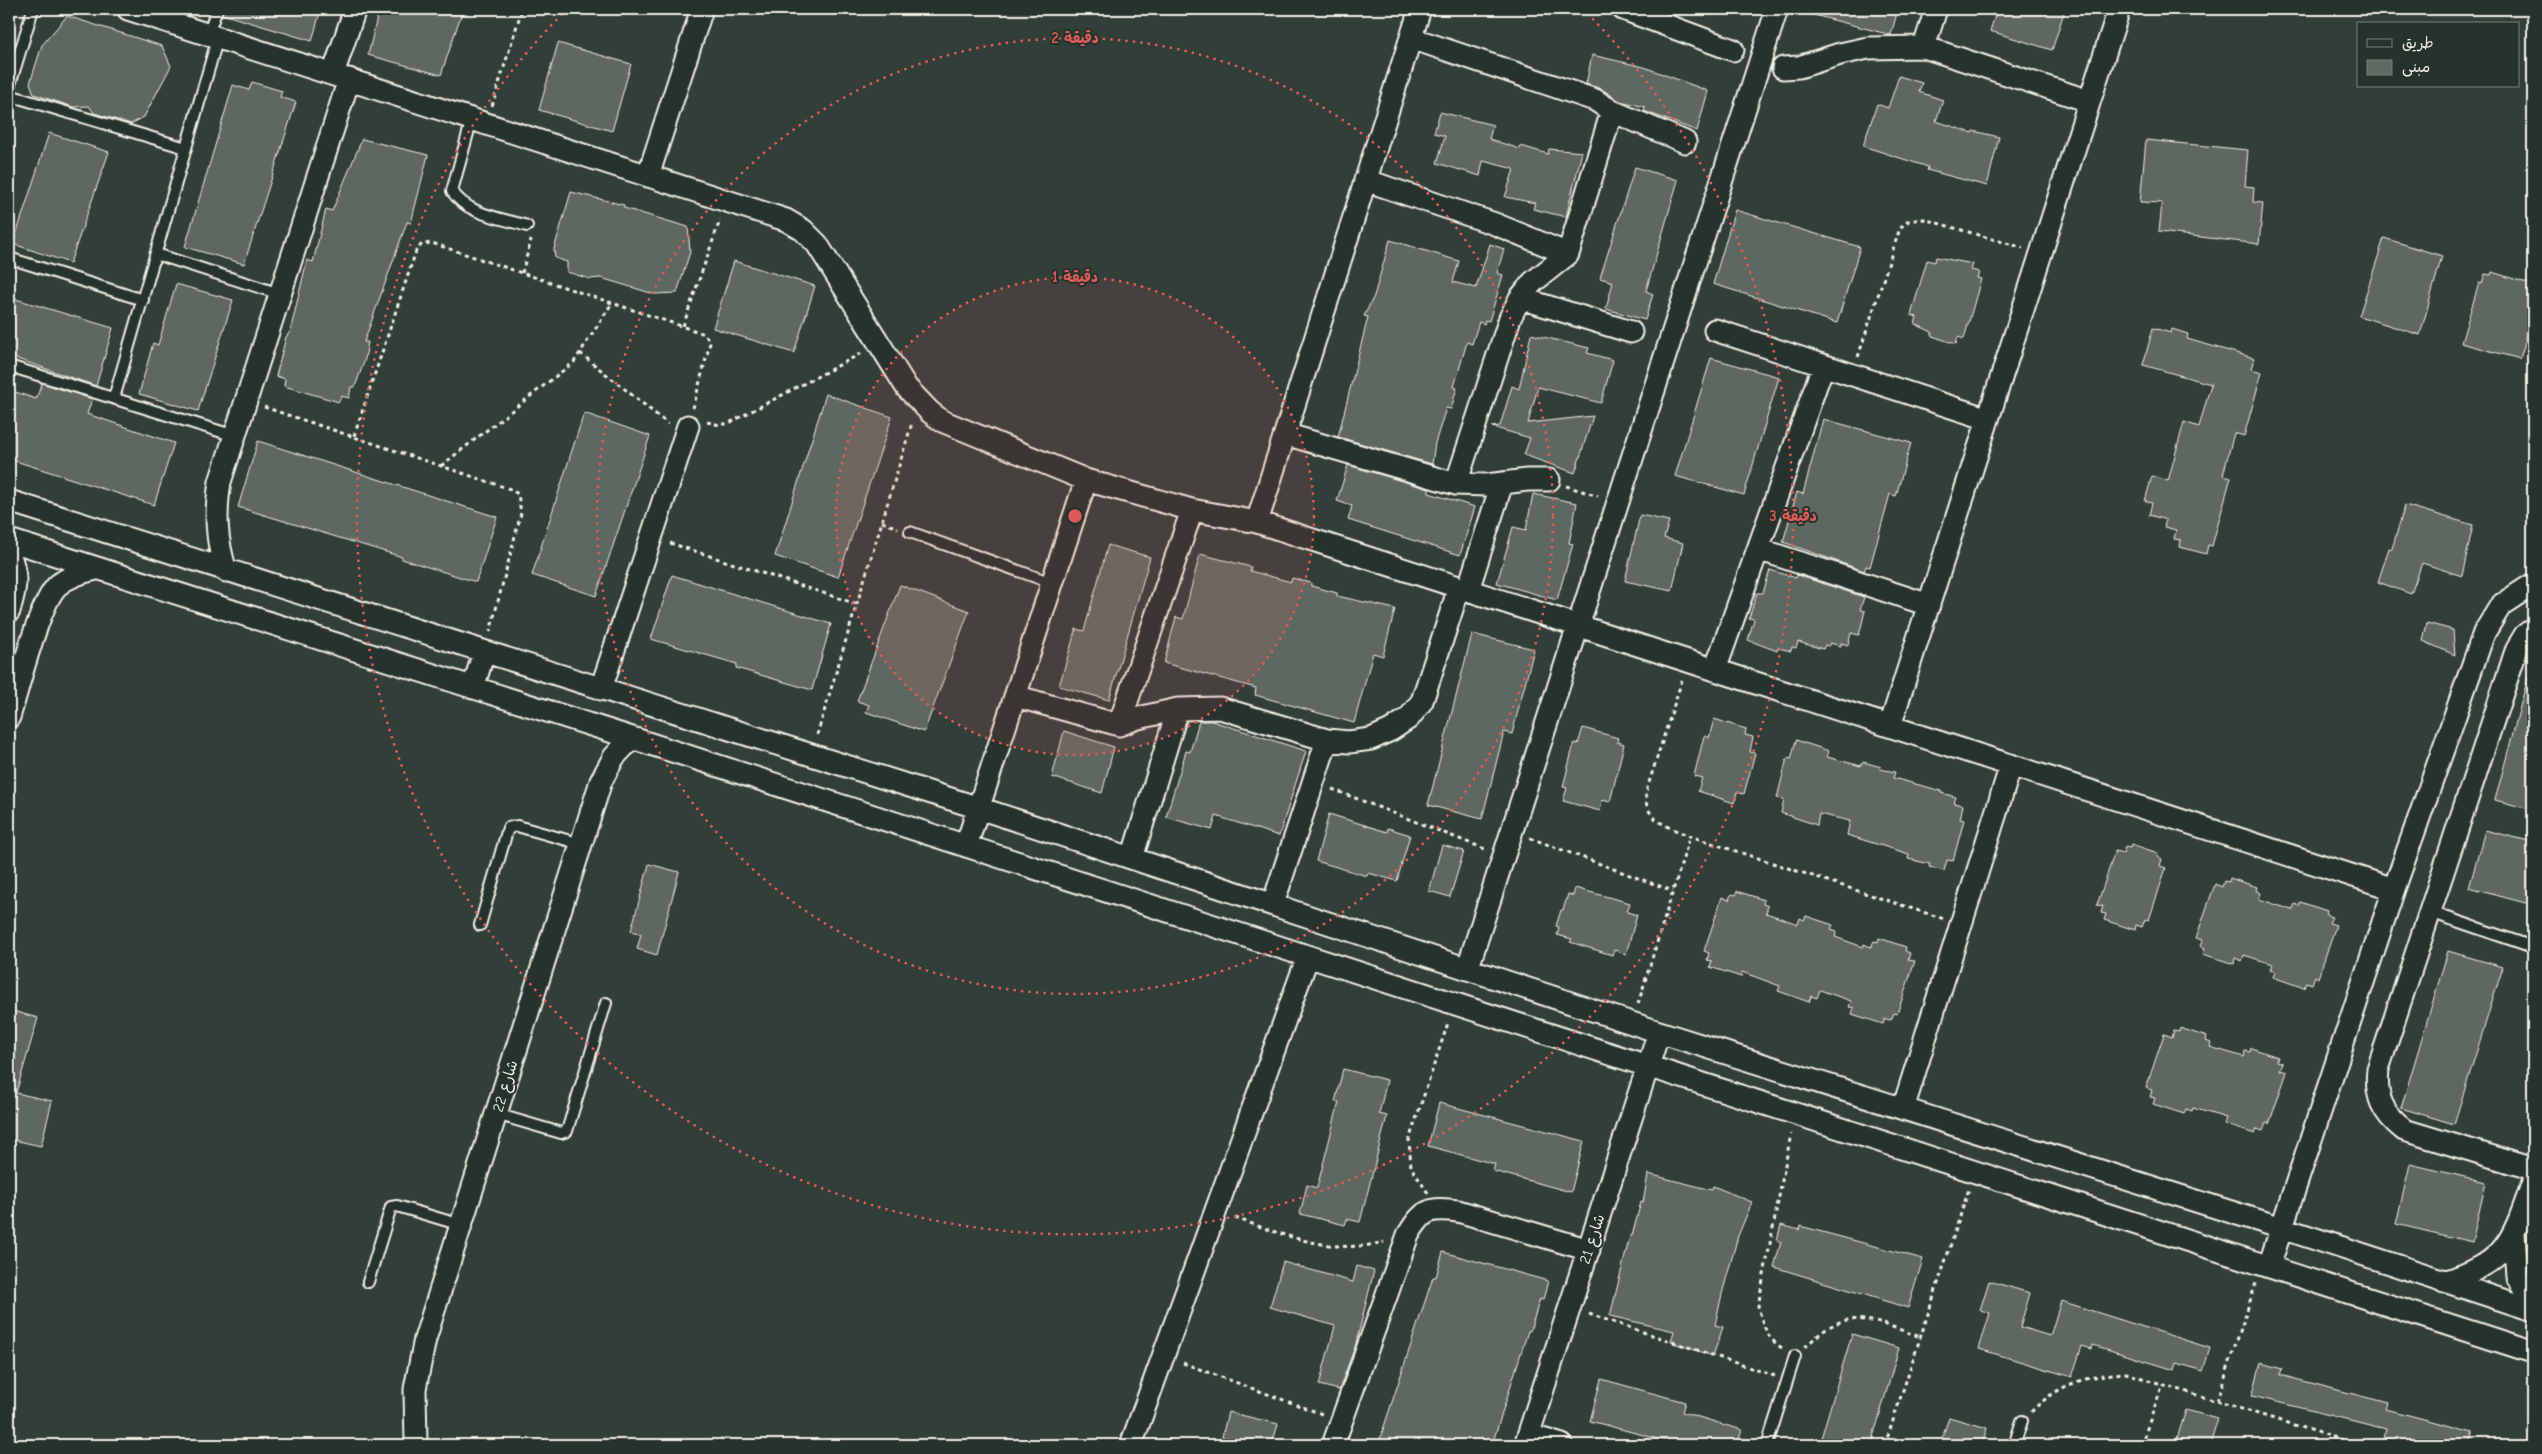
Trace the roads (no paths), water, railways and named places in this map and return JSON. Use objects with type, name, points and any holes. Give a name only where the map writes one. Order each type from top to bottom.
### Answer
[{"type":"street","points":[[128,9],[786,220],[803,230],[817,244],[907,388],[930,412],[954,427],[1086,480],[1192,510],[1257,522],[2394,889]]},
{"type":"street","points":[[226,571],[216,527],[216,504],[220,482],[280,294],[341,77],[355,9]]},
{"type":"street","points":[[648,176],[702,9]]},
{"type":"street","points":[[1257,522],[1420,9]]},
{"type":"street","points":[[1468,967],[1777,9]]},
{"type":"street","points":[[1924,47],[1936,9]]},
{"type":"street","points":[[1890,726],[2119,9]]},
{"type":"street","points":[[1635,11],[1733,50]]},
{"type":"street","points":[[1411,38],[1595,100],[1612,111],[1685,142]]},
{"type":"street","points":[[1783,68],[1799,67],[1840,54],[1868,48],[1924,47],[2089,101]]},
{"type":"street","points":[[1456,484],[1510,318],[1520,298],[1533,282],[1568,254],[1612,111]]},
{"type":"street","points":[[1366,180],[1495,224],[1568,254]]},
{"type":"street","points":[[1520,298],[1631,332]]},
{"type":"street","points":[[1715,330],[1988,419]]},
{"type":"street","points":[[1715,670],[1823,366]]},
{"type":"street","points":[[601,689],[686,432]]},
{"type":"street","points":[[1285,434],[1456,484],[1502,483],[1537,479],[1549,480]]},
{"type":"street","points":[[966,846],[1086,480]]},
{"type":"street","points":[[1015,696],[1119,725],[1138,718],[1178,709],[1220,708],[1327,740],[1349,742],[1371,739],[1391,730],[1408,718],[1422,701],[1502,483]]},
{"type":"street","points":[[9,501],[979,808],[1468,967],[1659,1032],[2282,1228],[2533,1310]]},
{"type":"street","points":[[1119,725],[1192,510]]},
{"type":"street","points":[[9,540],[632,738],[2533,1352]]},
{"type":"street","points":[[1758,549],[1929,605]]},
{"type":"street","points":[[9,553],[16,571],[15,592],[9,611]]},
{"type":"street","points":[[9,717],[45,603],[58,586],[76,574],[96,569]]},
{"type":"street","points":[[2266,1265],[2282,1228],[2394,889],[2484,633],[2501,605],[2533,584]]},
{"type":"street","points":[[2533,628],[2525,635],[2517,648],[2378,1069],[2376,1086],[2380,1104],[2390,1119],[2404,1130],[2533,1170]]},
{"type":"street","points":[[473,688],[484,652]]},
{"type":"street","points":[[1132,858],[1178,709]]},
{"type":"street","name":"شارع 22","points":[[416,1445],[415,1390],[425,1339],[601,781],[614,758],[632,738]]},
{"type":"street","points":[[1273,904],[1327,740]]},
{"type":"street","points":[[1903,1108],[2011,765]]},
{"type":"street","points":[[1131,1445],[1308,956]]},
{"type":"street","name":"شارع 21","points":[[1527,1440],[1659,1032]]},
{"type":"street","points":[[2444,1282],[2484,1265],[2504,1248],[2514,1234],[2533,1182]]},
{"type":"street","points":[[1333,1445],[1408,1235],[1419,1218],[1438,1208],[1458,1210],[1588,1250]]},
{"type":"street","points":[[2514,1234],[2517,1276],[2533,1304]]},
{"type":"street","points":[[1527,1440],[1562,1445]]},
{"type":"lane","points":[[9,88],[33,9]]},
{"type":"lane","points":[[114,398],[186,148],[213,36],[217,9]]},
{"type":"lane","points":[[9,95],[186,148]]},
{"type":"lane","points":[[479,121],[452,191],[458,201],[468,208],[527,226]]},
{"type":"lane","points":[[156,254],[280,294]]},
{"type":"lane","points":[[9,258],[143,300]]},
{"type":"lane","points":[[9,366],[235,436]]},
{"type":"lane","points":[[910,532],[1052,583]]},
{"type":"lane","points":[[480,925],[508,828],[517,826],[582,844]]},
{"type":"lane","points":[[2430,912],[2533,947]]},
{"type":"lane","points":[[496,1114],[561,1133],[567,1132],[606,1003]]},
{"type":"lane","points":[[368,1282],[389,1210],[394,1205],[461,1225]]},
{"type":"lane","points":[[1767,1445],[1795,1356]]},
{"type":"lane","points":[[2014,1445],[2022,1420]]}]
